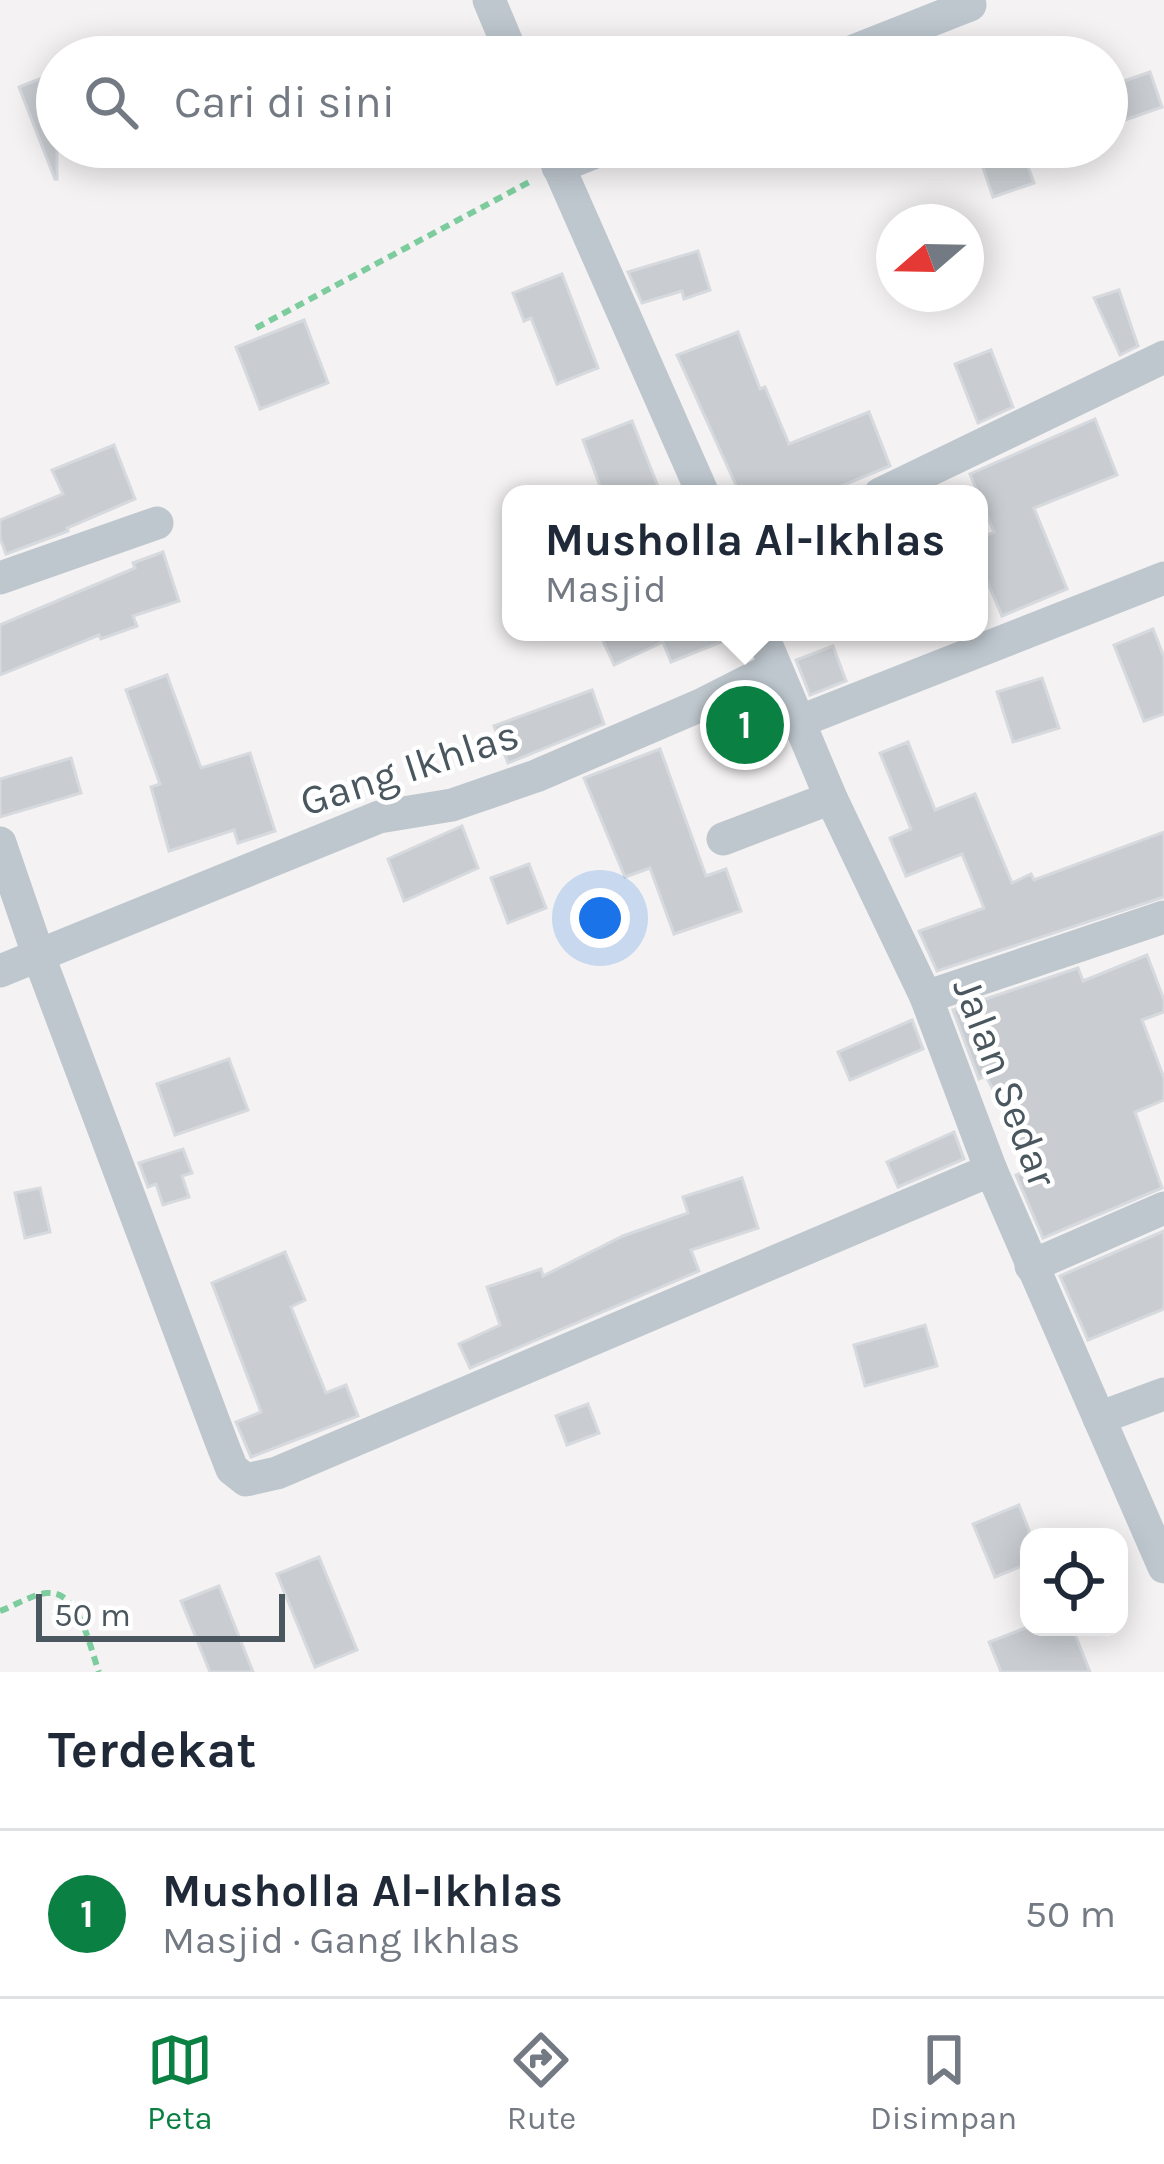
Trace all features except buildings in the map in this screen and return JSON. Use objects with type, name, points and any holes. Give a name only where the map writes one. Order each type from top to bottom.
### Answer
[{"type":"street","points":[[489,0],[504,36]]},
{"type":"street","points":[[891,36],[970,5]]},
{"type":"street","points":[[559,168],[700,485]]},
{"type":"street","points":[[899,485],[1164,357]]},
{"type":"street","points":[[0,578],[157,523]]},
{"type":"street","points":[[798,722],[1164,578]]},
{"type":"street","name":"Jalan Sedar","points":[[764,641],[831,798],[926,997],[1031,1266],[1164,1567]]},
{"type":"street","name":"Gang Ikhlas","points":[[0,970],[339,831],[379,817],[452,805],[536,776],[774,668]]},
{"type":"street","points":[[723,839],[831,798]]},
{"type":"street","points":[[0,843],[220,1441],[232,1469],[246,1480],[278,1473],[991,1170]]},
{"type":"street","points":[[926,997],[1164,917]]},
{"type":"street","points":[[1031,1266],[1164,1208]]},
{"type":"street","points":[[1100,1418],[1164,1394]]},
{"type":"path","points":[[256,328],[535,168]]},
{"type":"path","points":[[0,1611],[47,1593],[64,1597],[74,1607],[98,1672]]},
{"type":"place","name":"Musholla Al-Ikhlas","points":[[745,725]]}]
